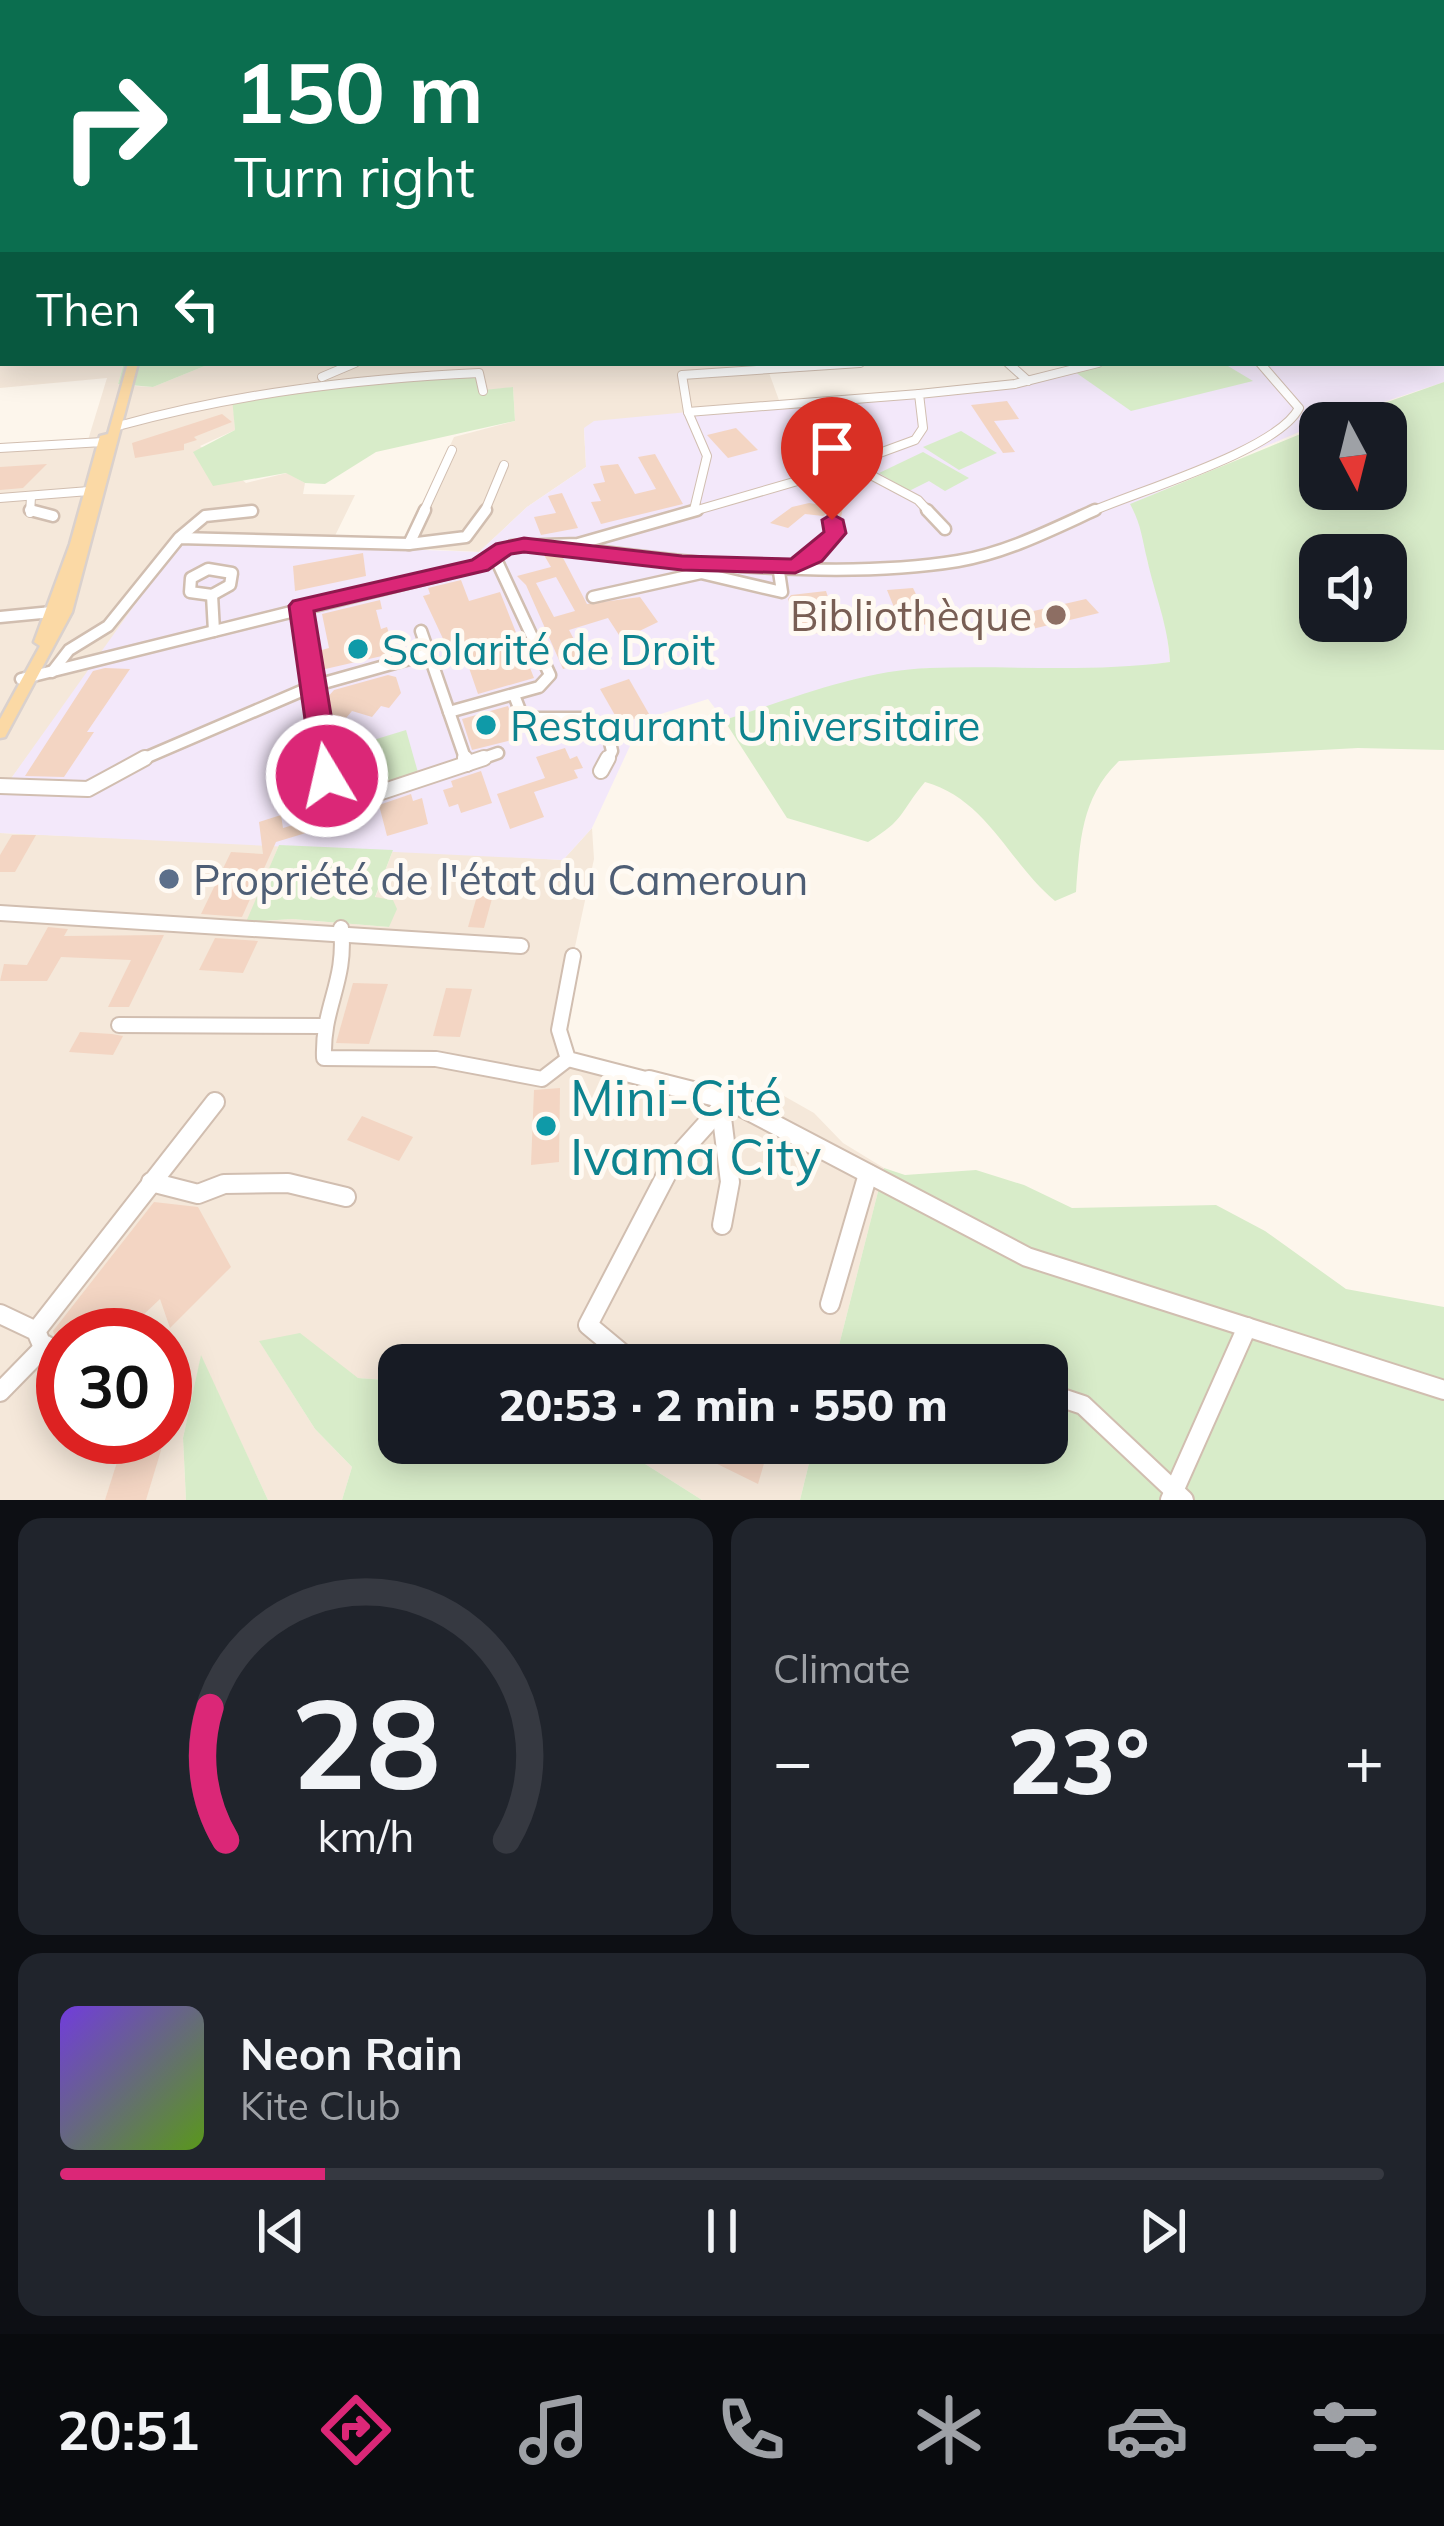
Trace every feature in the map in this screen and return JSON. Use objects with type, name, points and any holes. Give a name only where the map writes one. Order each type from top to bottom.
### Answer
[{"type":"main road","points":[[0,714],[27,678],[52,612],[123,366]]},
{"type":"main road","points":[[0,734],[65,613],[132,366]]},
{"type":"street","points":[[310,382],[348,366]]},
{"type":"street","points":[[694,510],[707,456],[688,412],[682,375],[816,366]]},
{"type":"street","points":[[1011,366],[1028,381]]},
{"type":"street","points":[[688,412],[920,394],[1028,381],[1086,366]]},
{"type":"street","points":[[27,678],[480,565],[512,546],[566,547],[682,563],[795,566],[898,567],[995,553],[1275,435],[1300,413],[1292,397],[1263,366]]},
{"type":"street","points":[[118,426],[310,382],[479,373],[483,391]]},
{"type":"street","points":[[566,547],[852,465],[921,435],[920,394]]},
{"type":"street","points":[[0,448],[103,442]]},
{"type":"street","points":[[409,544],[452,450]]},
{"type":"street","points":[[179,538],[454,545],[481,522],[504,465]]},
{"type":"street","points":[[852,465],[918,500],[945,530]]},
{"type":"street","points":[[0,498],[89,491]]},
{"type":"street","points":[[31,497],[30,513],[53,515]]},
{"type":"street","points":[[52,672],[69,650],[108,626],[179,538],[205,516],[252,511]]},
{"type":"street","points":[[795,566],[814,556],[835,533],[832,520]]},
{"type":"street","points":[[448,712],[539,687],[550,675],[494,555]]},
{"type":"street","points":[[593,597],[701,573],[782,592],[778,565]]},
{"type":"street","points":[[212,595],[214,631]]},
{"type":"street","points":[[301,606],[327,776]]},
{"type":"street","points":[[0,617],[52,612]]},
{"type":"street","points":[[421,631],[467,764]]},
{"type":"street","points":[[0,786],[88,789],[118,769],[313,686],[427,654]]},
{"type":"street","points":[[514,694],[524,718],[585,718],[607,730],[612,751],[601,771]]},
{"type":"street","points":[[336,807],[498,753]]},
{"type":"street","points":[[0,913],[71,912],[186,923],[341,928],[521,946]]},
{"type":"street","points":[[341,928],[343,974],[323,1026],[321,1053],[328,1060],[436,1059],[542,1079],[568,1059]]},
{"type":"street","points":[[568,1059],[559,1030],[574,956]]},
{"type":"street","points":[[118,1025],[323,1026]]},
{"type":"street","points":[[568,1059],[724,1105],[1027,1257],[1444,1390]]},
{"type":"street","points":[[62,1308],[151,1182],[215,1102]]},
{"type":"street","points":[[722,1225],[730,1182],[724,1105]]},
{"type":"street","points":[[611,1344],[588,1325],[674,1160],[724,1105]]},
{"type":"street","points":[[830,1304],[868,1174]]},
{"type":"street","points":[[151,1182],[198,1194],[224,1184],[288,1183],[346,1197]]},
{"type":"street","points":[[0,1314],[36,1335]]},
{"type":"street","points":[[1068,1400],[1083,1405],[1176,1497],[1247,1327]]},
{"type":"street","points":[[0,1393],[36,1345]]},
{"type":"shaded area","points":[[0,366],[123,366],[118,384],[153,387],[205,366],[805,367],[768,370],[780,403],[584,429],[586,467],[527,507],[479,552],[402,548],[454,437],[515,421],[513,387],[483,391],[383,377],[305,383],[233,398],[235,430],[200,446],[246,483],[287,473],[305,483],[303,494],[355,495],[330,546],[71,696],[0,794],[0,447],[88,440],[107,378],[0,388]]},
{"type":"shaded area","points":[[1074,366],[1444,366],[1444,382],[1384,402],[1299,402],[1299,432],[1131,504],[1144,530],[1147,560],[1165,616],[1170,662],[1119,669],[928,668],[876,675],[724,720],[708,699],[642,720],[592,828],[563,860],[0,833],[0,794],[180,541],[479,552],[527,507],[586,467],[584,428],[594,421],[1011,381]]},
{"type":"shaded area","points":[[592,828],[594,859],[560,1016],[570,1053],[718,1093],[740,1088],[784,1096],[814,1113],[843,1143],[884,1168],[839,1344],[378,1344],[378,1379],[358,1378],[260,1342],[315,1429],[352,1467],[342,1500],[268,1500],[201,1357],[192,1398],[192,1308],[36,1308],[36,1464],[184,1464],[186,1500],[0,1500],[0,833],[279,845],[247,922],[292,919],[389,927],[375,898],[393,850],[563,860]]},
{"type":"shaded area","points":[[645,1464],[809,1464],[800,1500],[702,1500]]},
{"type":"green space","points":[[123,366],[205,366],[153,387],[118,384]]},
{"type":"green space","points":[[1102,366],[1228,366],[1253,381],[1131,411],[1075,372]]},
{"type":"green space","points":[[479,373],[484,390],[513,387],[515,421],[376,452],[325,484],[305,483],[286,473],[213,486],[193,452],[235,430],[232,398],[331,380]]},
{"type":"green space","points":[[1444,382],[1444,750],[1358,748],[1119,761],[1090,805],[1081,838],[1076,892],[1055,901],[965,802],[925,782],[896,821],[868,842],[787,818],[724,720],[825,687],[904,670],[1170,662],[1141,531],[1130,504],[1299,435],[1299,510],[1407,510],[1407,402],[1387,402]]},
{"type":"green space","points":[[961,431],[997,453],[959,470],[923,447]]},
{"type":"green space","points":[[923,452],[969,478],[945,491],[929,481],[909,491],[879,473]]},
{"type":"green space","points":[[406,730],[419,776],[342,800],[331,753]]},
{"type":"green space","points":[[279,845],[393,850],[375,897],[393,900],[397,909],[389,927],[292,919],[246,922]]},
{"type":"green space","points":[[884,1168],[905,1175],[976,1170],[1024,1185],[1072,1208],[1216,1205],[1265,1231],[1346,1289],[1444,1307],[1444,1500],[800,1500],[809,1464],[1068,1464],[1068,1344],[839,1344]]},
{"type":"green space","points":[[300,1333],[358,1378],[378,1379],[378,1464],[645,1464],[702,1500],[342,1500],[352,1467],[315,1429],[259,1341]]},
{"type":"green space","points":[[201,1355],[268,1500],[186,1500],[184,1464],[192,1464],[192,1396]]},
{"type":"building","points":[[1007,401],[1019,419],[994,421],[1015,452],[1003,453],[971,405]]},
{"type":"building","points":[[222,414],[232,422],[194,437],[197,440],[184,444],[184,450],[135,458],[132,443]]},
{"type":"building","points":[[736,428],[758,450],[728,458],[707,435]]},
{"type":"building","points":[[655,454],[683,504],[601,524],[591,502],[601,501],[593,484],[605,482],[600,466],[618,464],[635,494],[656,489],[638,457]]},
{"type":"building","points":[[47,464],[23,488],[0,490],[0,467]]},
{"type":"building","points":[[562,493],[578,528],[541,535],[534,517],[556,513],[548,496]]},
{"type":"building","points":[[809,503],[843,508],[841,517],[831,510],[823,516],[805,514],[788,528],[770,523],[792,507]]},
{"type":"building","points":[[363,553],[366,576],[295,591],[293,566]]},
{"type":"building","points":[[561,554],[587,604],[640,597],[658,622],[627,637],[619,635],[608,618],[569,630],[586,662],[563,669],[526,585],[517,576],[551,567],[544,555]],"holes":[[[556,577],[575,611],[554,617],[536,583]]]},
{"type":"building","points":[[461,580],[469,601],[500,592],[534,678],[478,694],[459,639],[445,643],[423,596],[430,594],[428,588]]},
{"type":"building","points":[[913,588],[930,624],[902,627],[887,590]]},
{"type":"building","points":[[826,591],[839,631],[799,635],[788,599]]},
{"type":"building","name":"Bibliothèque","points":[[1086,599],[1099,613],[1024,631],[1012,616]]},
{"type":"building","points":[[380,600],[382,609],[376,610],[381,629],[387,627],[395,653],[321,670],[318,651],[329,648],[322,614]]},
{"type":"building","points":[[130,669],[87,732],[94,732],[64,777],[25,776],[93,671]]},
{"type":"building","points":[[396,677],[401,693],[389,708],[381,706],[372,717],[352,711],[346,718],[330,714],[327,698],[334,690]]},
{"type":"building","points":[[629,679],[649,714],[620,724],[600,689]]},
{"type":"building","name":"Restaurant Universitaire","points":[[508,706],[520,738],[472,750],[462,719]]},
{"type":"building","points":[[565,748],[570,759],[577,756],[583,768],[574,770],[578,778],[534,792],[544,817],[510,829],[497,794],[545,778],[536,757]]},
{"type":"building","points":[[481,771],[492,803],[461,813],[458,804],[449,807],[443,790],[453,787],[451,781]]},
{"type":"building","points":[[411,794],[413,801],[422,798],[428,824],[387,836],[379,805]]},
{"type":"building","points":[[281,815],[283,828],[327,815],[329,826],[276,842],[242,917],[201,914],[231,852],[263,854],[259,822]]},
{"type":"building","points":[[12,835],[36,835],[15,872],[0,872],[0,855]]},
{"type":"building","points":[[484,872],[499,873],[484,928],[468,927]]},
{"type":"building","points":[[48,927],[68,929],[64,936],[164,935],[129,1007],[108,1007],[131,960],[61,957],[47,981],[0,981],[4,964],[27,965]]},
{"type":"building","points":[[215,938],[258,941],[243,973],[199,970]]},
{"type":"building","points":[[353,983],[388,984],[369,1044],[336,1043]]},
{"type":"building","points":[[446,988],[472,989],[460,1037],[433,1036]]},
{"type":"building","points":[[80,1032],[123,1036],[113,1055],[69,1052]]},
{"type":"building","name":"Mini-Cité Ivama City","points":[[560,1088],[559,1162],[531,1165],[534,1090]]},
{"type":"building","points":[[362,1116],[413,1137],[399,1161],[347,1140]]},
{"type":"building","points":[[154,1202],[198,1207],[231,1267],[190,1308],[163,1308],[160,1299],[150,1308],[71,1308]]},
{"type":"building","points":[[116,1464],[157,1464],[146,1500],[105,1500]]},
{"type":"building","points":[[717,1464],[764,1464],[758,1484]]},
{"type":"place","name":"Bibliothèque","points":[[1056,615]]},
{"type":"place","name":"Scolarité de Droit","points":[[358,649]]},
{"type":"place","name":"Restaurant Universitaire","points":[[486,725]]},
{"type":"place","name":"Propriété de l'état du Cameroun","points":[[169,879]]},
{"type":"place","name":"Mini-Cité Ivama City","points":[[546,1126]]},
{"type":"route","points":[[327,776],[301,606],[480,565],[504,549],[524,545],[682,563],[795,566],[814,556],[835,533],[832,520]]}]
